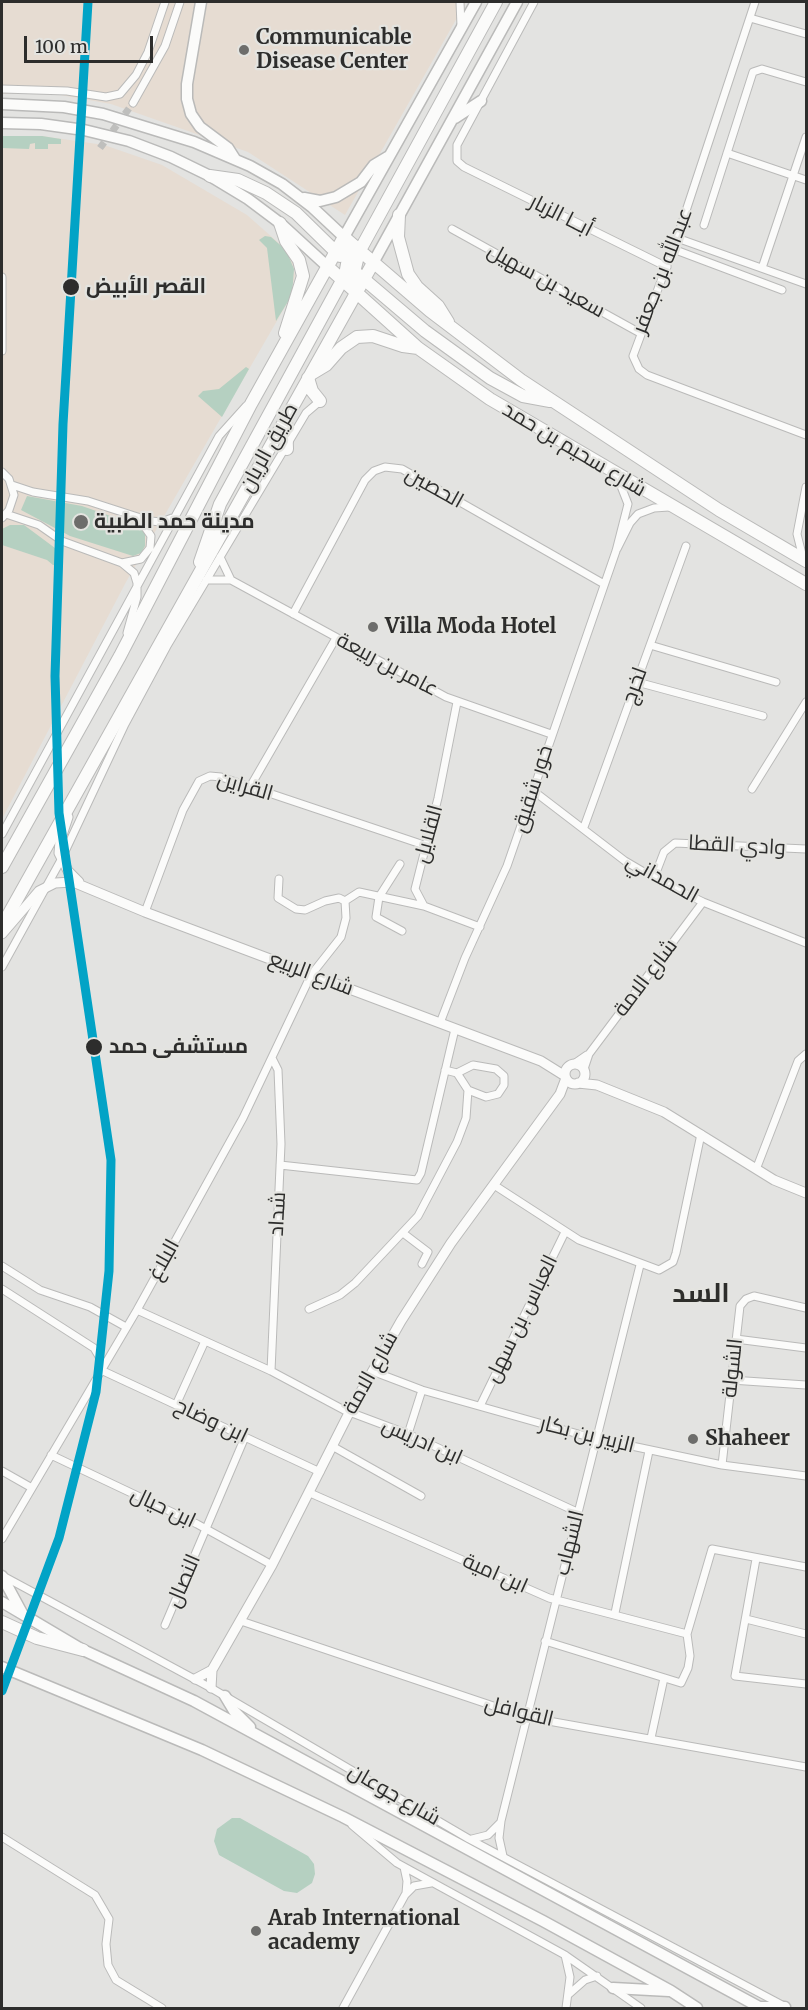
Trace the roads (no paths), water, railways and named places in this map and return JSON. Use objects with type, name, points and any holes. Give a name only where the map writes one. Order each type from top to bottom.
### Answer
[{"type":"highway","points":[[202,577],[208,531],[220,504],[353,268],[496,2]]},
{"type":"highway","points":[[210,176],[238,180],[266,193],[296,213],[336,253],[425,331],[489,378],[523,396],[551,401]]},
{"type":"highway","points":[[399,215],[398,237],[408,274],[417,287],[438,306],[451,328]]},
{"type":"highway","points":[[280,223],[286,241],[299,260],[303,276],[287,324],[284,346]]},
{"type":"highway","points":[[344,237],[353,268],[356,293]]},
{"type":"highway","name":"طريق الريان","points":[[2,867],[120,656],[251,404],[344,237]]},
{"type":"highway","points":[[328,267],[353,268],[373,263]]},
{"type":"highway","name":"شارع سحيم بن حمد","points":[[353,268],[373,263],[451,328],[551,401],[719,510],[805,560]]},
{"type":"highway","name":"شارع سحيم بن حمد","points":[[356,293],[418,348],[490,399],[617,476],[807,584]]},
{"type":"highway","name":"طريق الريان","points":[[2,926],[76,792],[202,577],[286,417],[356,293]]},
{"type":"highway","points":[[320,401],[309,376],[326,365],[341,348],[357,337],[373,336],[403,346],[418,348]]},
{"type":"highway","points":[[286,417],[287,449]]},
{"type":"highway","points":[[2,1622],[37,1638],[83,1650]]},
{"type":"main road","points":[[201,2],[187,84],[187,99],[191,114],[200,127],[228,148],[235,159]]},
{"type":"main road","name":"طريق الريان","points":[[344,237],[477,2]]},
{"type":"main road","points":[[373,263],[517,2]]},
{"type":"main road","points":[[452,120],[481,101]]},
{"type":"main road","points":[[2,104],[64,107],[103,114],[168,133],[235,159],[267,175],[297,195],[344,237]]},
{"type":"main road","points":[[2,123],[51,125],[107,135],[150,148],[210,176],[280,223],[328,267]]},
{"type":"main road","points":[[297,195],[314,201],[336,197],[361,182],[374,165],[390,156]]},
{"type":"main road","points":[[2,1576],[22,1613]]},
{"type":"main road","name":"شارع جوعان","points":[[2,1602],[83,1650],[194,1701],[760,2008]]},
{"type":"main road","name":"شارع جوعان","points":[[2,1667],[202,1750],[344,1818],[493,1893],[698,2008]]},
{"type":"main road","points":[[225,1696],[242,1719],[261,1737]]},
{"type":"main road","points":[[613,1988],[671,1991]]},
{"type":"main road","points":[[760,2008],[787,2008]]},
{"type":"street","points":[[2,89],[52,90],[106,97],[120,94],[136,75],[148,52],[165,2]]},
{"type":"street","points":[[133,103],[165,46],[180,2]]},
{"type":"street","points":[[460,2],[461,29]]},
{"type":"street","points":[[481,101],[534,2]]},
{"type":"street","name":"عبدالله بن جعفر","points":[[754,2],[677,238],[633,356],[642,372],[807,435]]},
{"type":"street","points":[[750,18],[807,34]]},
{"type":"street","points":[[704,225],[755,70],[762,69],[807,82]]},
{"type":"street","name":"أبــا الزبار","points":[[481,101],[457,145],[457,161],[464,167],[667,267]]},
{"type":"street","points":[[762,268],[807,137]]},
{"type":"street","points":[[727,153],[807,180]]},
{"type":"street","name":"سعيد بن سهيل","points":[[452,229],[640,333]]},
{"type":"street","points":[[677,238],[807,284]]},
{"type":"street","points":[[673,249],[783,290]]},
{"type":"street","points":[[2,277],[2,351]]},
{"type":"street","name":"طريق الريان","points":[[2,967],[61,860],[125,724],[202,577],[220,557],[287,449],[306,413],[320,401]]},
{"type":"street","name":"طريق الريان","points":[[2,834],[225,427],[251,404]]},
{"type":"street","name":"الحصين","points":[[293,614],[365,480],[379,469],[391,466],[402,469],[603,584]]},
{"type":"street","points":[[2,472],[12,485],[14,500],[4,516],[32,521],[68,543],[122,563],[134,573],[138,583],[137,597],[120,656]]},
{"type":"street","name":"خور شقيق","points":[[440,1023],[507,866],[531,789],[616,551],[628,508],[626,493],[617,476]]},
{"type":"street","points":[[12,485],[33,492],[88,501],[138,519],[162,522],[175,517]]},
{"type":"street","points":[[805,560],[799,550],[797,534],[807,487]]},
{"type":"street","name":"خور شقيق","points":[[616,551],[638,514],[654,508],[671,507]]},
{"type":"street","points":[[122,563],[141,560],[150,548],[151,536],[138,519]]},
{"type":"street","name":"لخرج","points":[[584,827],[686,546]]},
{"type":"street","points":[[220,557],[231,580]]},
{"type":"street","name":"عامر بن ربيعة","points":[[202,577],[231,580],[457,702],[551,734]]},
{"type":"street","points":[[250,787],[336,638]]},
{"type":"street","points":[[650,645],[776,682]]},
{"type":"street","points":[[637,682],[763,716]]},
{"type":"street","name":"القلايل","points":[[424,906],[415,889],[427,846],[457,702]]},
{"type":"street","points":[[752,789],[807,702]]},
{"type":"street","name":"القراين","points":[[145,912],[177,821],[199,781],[215,776],[427,846]]},
{"type":"street","name":"الحمداني","points":[[531,789],[626,861],[654,879],[703,902],[807,943]]},
{"type":"street","points":[[61,860],[60,841],[76,792]]},
{"type":"street","name":"وادي القطا","points":[[654,879],[664,852],[675,843],[807,849]]},
{"type":"street","name":"شارع الربيع","points":[[61,860],[72,876],[82,884],[145,912],[541,1061],[577,1084]]},
{"type":"street","points":[[400,864],[379,897],[376,917],[402,931]]},
{"type":"street","points":[[279,879],[278,898],[296,909],[306,910],[325,901],[339,898],[345,901],[359,892],[424,906],[480,927]]},
{"type":"street","name":"شارع الربيع","points":[[47,886],[63,881],[82,884]]},
{"type":"street","points":[[2,934],[32,898],[47,886]]},
{"type":"street","name":"البلاغ","points":[[2,1539],[103,1368],[243,1118],[311,975],[341,937],[348,909],[345,901]]},
{"type":"street","name":"شارع الامة","points":[[584,1071],[589,1054],[703,902]]},
{"type":"street","points":[[280,1165],[417,1180],[421,1173],[455,1029]]},
{"type":"street","name":"شارع الامة","points":[[212,1670],[272,1565],[372,1371],[438,1262],[560,1094],[572,1064],[589,1054]]},
{"type":"street","points":[[757,1167],[798,1061],[807,1054]]},
{"type":"street","name":"شداد","points":[[271,1371],[280,1165],[278,1070],[272,1058]]},
{"type":"street","name":"شارع الربيع","points":[[541,1061],[572,1064]]},
{"type":"street","points":[[572,1064],[584,1071],[597,1085]]},
{"type":"street","points":[[445,1070],[457,1073],[473,1065],[496,1069],[504,1076],[504,1085],[493,1097],[468,1090]]},
{"type":"street","points":[[577,1084],[583,1079],[584,1071]]},
{"type":"street","points":[[309,1309],[340,1295],[403,1233],[430,1197],[466,1118],[468,1090],[457,1073]]},
{"type":"street","points":[[577,1084],[597,1085],[664,1112],[757,1167],[774,1180],[807,1193]]},
{"type":"street","name":"شارع الامة","points":[[560,1094],[577,1084]]},
{"type":"street","points":[[494,1185],[565,1232],[640,1265],[659,1270],[673,1262],[701,1134]]},
{"type":"street","name":"العباس بن سهل","points":[[480,1406],[565,1232]]},
{"type":"street","points":[[403,1233],[428,1252],[422,1264]]},
{"type":"street","name":"الشهاب","points":[[503,1856],[500,1838],[501,1821],[640,1265]]},
{"type":"street","points":[[2,1266],[40,1290],[90,1307],[126,1326]]},
{"type":"street","points":[[2,1289],[94,1348],[103,1368]]},
{"type":"street","name":"الشولة","points":[[722,1465],[740,1306],[750,1297],[807,1308]]},
{"type":"street","name":"ابن ادريس","points":[[136,1310],[271,1371],[350,1411],[408,1434],[577,1512]]},
{"type":"street","points":[[736,1339],[807,1348]]},
{"type":"street","points":[[176,1405],[205,1341]]},
{"type":"street","name":"ابن وضاح","points":[[103,1368],[176,1405],[320,1472]]},
{"type":"street","name":"الزبير بن بكار","points":[[372,1371],[422,1390],[649,1451],[722,1465],[807,1476]]},
{"type":"street","points":[[732,1380],[807,1385]]},
{"type":"street","points":[[408,1434],[422,1390]]},
{"type":"street","name":"النصال","points":[[165,1625],[245,1437]]},
{"type":"street","points":[[332,1446],[421,1496]]},
{"type":"street","points":[[615,1613],[649,1451]]},
{"type":"street","name":"ابن حيال","points":[[51,1455],[206,1528],[272,1565]]},
{"type":"street","points":[[2,1471],[32,1488]]},
{"type":"street","name":"ابن امية","points":[[310,1493],[556,1600],[615,1613],[687,1634]]},
{"type":"street","points":[[545,1641],[681,1683],[685,1677],[690,1656],[687,1634],[712,1549],[807,1567]]},
{"type":"street","points":[[756,1559],[735,1676],[807,1684]]},
{"type":"street","name":"شارع جوعان","points":[[2,1576],[212,1688],[470,1839],[787,2008]]},
{"type":"street","points":[[746,1619],[807,1634]]},
{"type":"street","name":"القوافل","points":[[241,1622],[526,1718],[807,1767]]},
{"type":"street","points":[[195,1679],[212,1670],[212,1688]]},
{"type":"street","points":[[651,1738],[664,1678]]},
{"type":"street","name":"شارع جوعان","points":[[344,1818],[378,1849],[404,1867],[565,1955],[641,2008]]},
{"type":"street","points":[[470,1839],[488,1835],[501,1821]]},
{"type":"street","points":[[2,1837],[95,1895],[109,1919],[106,1944],[108,1965],[116,1980],[162,2008]]},
{"type":"street","points":[[504,1869],[521,1866]]},
{"type":"street","points":[[343,2008],[405,1895],[407,1881],[404,1867]]},
{"type":"street","points":[[405,1895],[420,1883],[433,1883]]},
{"type":"street","points":[[565,1955],[570,1977],[566,2008]]},
{"type":"street","points":[[568,1995],[585,1980],[597,1976]]},
{"type":"tunnel","points":[[100,148],[133,103]]},
{"type":"place","name":"Communicable Disease Center","points":[[244,50]]},
{"type":"place","name":"القصر الأبيض","points":[[71,287]]},
{"type":"place","name":"مدينة حمد الطبية","points":[[81,522]]},
{"type":"place","name":"Villa Moda Hotel","points":[[373,627]]},
{"type":"place","name":"مستشفى حمد","points":[[94,1047]]},
{"type":"place","name":"Shaheer","points":[[693,1439]]},
{"type":"place","name":"Arab International academy","points":[[256,1931]]},
{"type":"district","name":"السد","points":[[701,1294]]}]
